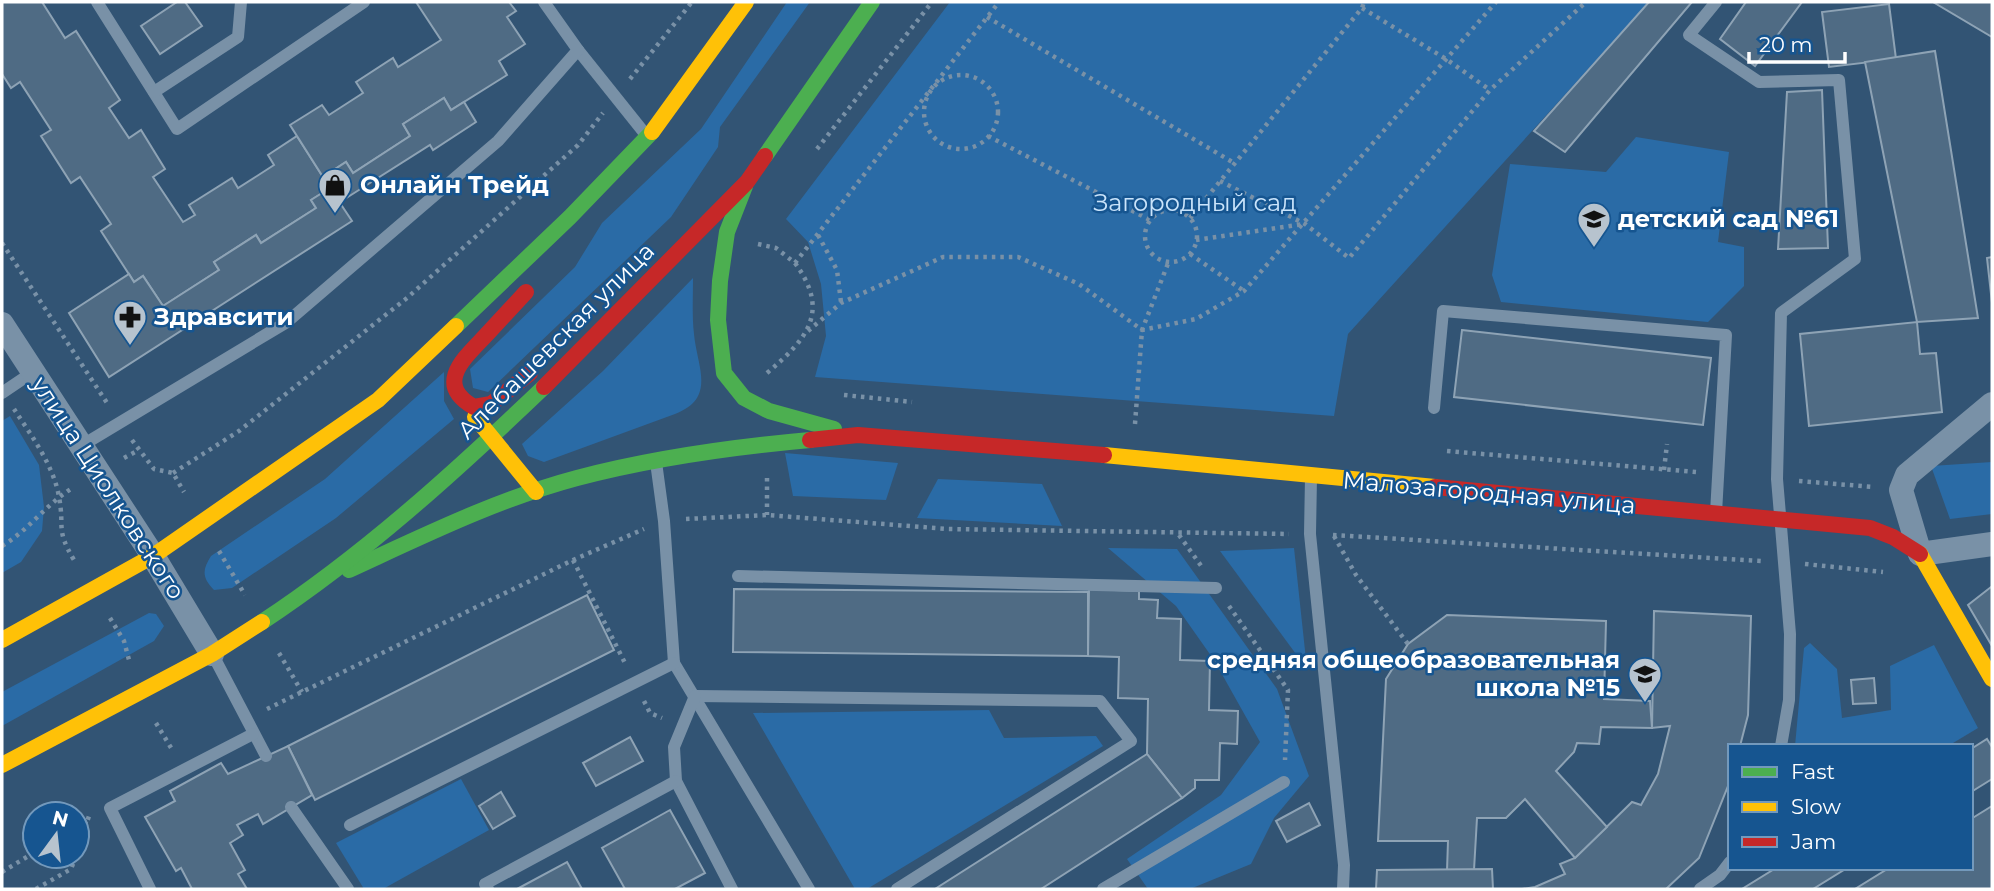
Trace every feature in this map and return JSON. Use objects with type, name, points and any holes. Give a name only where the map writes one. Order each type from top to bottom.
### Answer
[{"type":"main road","points":[[2,640],[153,556],[378,400],[570,217],[648,137],[746,2]]},
{"type":"main road","name":"Алебашевская улица","points":[[2,765],[212,654],[261,623],[321,583],[446,481],[585,348],[747,182],[838,47],[872,2]]},
{"type":"main road","points":[[838,47],[844,13]]},
{"type":"main road","name":"Малозагородная улица","points":[[747,182],[727,232],[718,320],[724,373],[744,398],[769,411],[858,435],[1870,528],[1894,537],[1920,554]]},
{"type":"main road","points":[[558,251],[570,217]]},
{"type":"main road","points":[[535,283],[459,364],[453,377],[454,391],[536,492]]},
{"type":"main road","points":[[462,401],[474,407],[491,404],[537,368],[585,348]]},
{"type":"main road","name":"Малозагородная улица","points":[[321,583],[468,515],[576,478],[656,461],[766,443],[858,435]]},
{"type":"main road","points":[[1920,554],[1992,679]]},
{"type":"street","name":"улица Циолковского","points":[[2,324],[153,556],[212,654]]},
{"type":"street","points":[[1992,404],[1907,475],[1901,490],[1920,554],[1951,552],[1992,544]]},
{"type":"lane","points":[[97,2],[177,129],[365,2]]},
{"type":"lane","points":[[154,92],[238,37],[241,2]]},
{"type":"lane","points":[[544,2],[614,98],[648,137]]},
{"type":"lane","points":[[1716,2],[1689,34],[1759,82],[1839,80],[1855,260],[1781,313],[1777,479],[1790,634],[1789,700],[1781,744]]},
{"type":"lane","points":[[81,446],[286,322],[498,141],[578,50]]},
{"type":"lane","points":[[1434,408],[1443,311],[1726,335],[1716,513]]},
{"type":"lane","points":[[2,393],[33,372]]},
{"type":"lane","points":[[656,461],[664,521],[674,663],[809,889]]},
{"type":"lane","points":[[1311,476],[1310,534],[1344,865],[1343,889]]},
{"type":"lane","points":[[738,576],[1216,588]]},
{"type":"lane","points":[[212,654],[266,757]]},
{"type":"lane","points":[[350,825],[674,663]]},
{"type":"lane","points":[[695,696],[674,747],[676,781],[732,889]]},
{"type":"lane","points":[[695,696],[1100,701],[1131,741],[897,889]]},
{"type":"lane","points":[[150,889],[110,808],[253,734]]},
{"type":"lane","points":[[488,889],[485,884],[676,781]]},
{"type":"lane","points":[[1103,889],[1284,782]]},
{"type":"lane","points":[[291,807],[348,889]]},
{"type":"lane","points":[[1700,889],[1720,875],[1728,865]]},
{"type":"path","points":[[2,243],[139,450],[154,469],[173,473],[239,431],[407,298],[578,145],[692,2]]},
{"type":"path","points":[[813,153],[932,2]]},
{"type":"path","points":[[795,263],[999,2]]},
{"type":"path","points":[[1190,218],[1362,8],[1364,2]]},
{"type":"path","points":[[762,377],[794,349],[808,331],[841,303],[943,257],[1018,257],[1079,284],[1142,330],[1196,319],[1244,291],[1496,2]]},
{"type":"path","points":[[1220,181],[1305,224],[1349,258],[1490,90],[1586,2]]},
{"type":"path","points":[[1362,8],[1446,59],[1490,90]]},
{"type":"path","points":[[987,17],[1234,163]]},
{"type":"path","points":[[957,75],[981,81],[996,101],[995,126],[988,136],[968,148],[956,149],[935,139],[925,118],[929,90],[945,79],[957,75]]},
{"type":"path","points":[[988,136],[1150,220]]},
{"type":"path","points":[[1174,210],[1190,218],[1196,240],[1190,254],[1169,261],[1161,260],[1149,250],[1145,235],[1150,220],[1157,214],[1174,210]]},
{"type":"path","points":[[1196,240],[1305,224]]},
{"type":"path","points":[[759,231],[753,243],[776,248],[795,263],[812,291],[813,311],[808,331]]},
{"type":"path","points":[[818,235],[837,270],[841,303]]},
{"type":"path","points":[[1190,254],[1244,291]]},
{"type":"path","points":[[1135,424],[1142,330],[1169,261]]},
{"type":"path","points":[[757,365],[762,377],[777,389],[769,411]]},
{"type":"path","points":[[766,443],[767,515]]},
{"type":"path","points":[[1664,470],[1667,444]]},
{"type":"path","points":[[2,546],[15,538],[60,496],[139,450]]},
{"type":"path","points":[[173,473],[302,692]]},
{"type":"path","points":[[1180,534],[1288,690],[1284,782]]},
{"type":"path","points":[[1334,535],[1356,575],[1408,644]]},
{"type":"path","points":[[2,872],[21,860]]},
{"type":"path","points":[[36,889],[69,870]]},
{"type":"green space","points":[[787,2],[810,2],[720,127],[718,147],[671,217],[488,392],[473,388],[470,369],[575,267],[602,223],[701,129]]},
{"type":"green space","name":"Загородный сад","points":[[950,2],[1649,2],[1348,334],[1334,416],[815,377],[826,336],[821,284],[808,242],[786,219]]},
{"type":"green space","points":[[1636,137],[1729,152],[1718,242],[1744,247],[1744,286],[1708,322],[1501,302],[1492,275],[1510,164],[1606,172]]},
{"type":"green space","points":[[693,278],[693,327],[701,380],[696,399],[675,414],[544,462],[528,456],[522,444],[603,371]]},
{"type":"green space","points":[[444,372],[444,401],[454,419],[336,518],[232,588],[214,590],[207,582],[205,574],[211,556],[325,479]]},
{"type":"green space","points":[[10,416],[39,465],[44,507],[42,531],[21,562],[2,573],[2,421]]},
{"type":"green space","points":[[785,453],[898,463],[886,500],[793,496]]},
{"type":"green space","points":[[1992,462],[1992,514],[1950,519],[1931,466]]},
{"type":"green space","points":[[938,479],[1042,484],[1062,526],[917,518]]},
{"type":"green space","points":[[1108,548],[1177,549],[1277,689],[1309,776],[1274,818],[1251,864],[1190,889],[1148,889],[1127,859],[1221,795],[1260,742],[1214,660],[1176,606]]},
{"type":"green space","points":[[1294,548],[1307,669],[1220,551]]},
{"type":"green space","points":[[149,613],[156,614],[164,626],[154,641],[2,726],[2,692]]},
{"type":"green space","points":[[1810,643],[1837,669],[1842,718],[1891,710],[1890,666],[1934,645],[1978,728],[1951,744],[1795,744],[1804,648]]},
{"type":"green space","points":[[989,710],[1004,738],[1096,736],[1103,746],[867,889],[855,889],[753,713]]},
{"type":"green space","points":[[461,779],[489,830],[383,889],[364,889],[336,843]]},
{"type":"building","points":[[2,2],[42,2],[65,38],[76,31],[120,100],[109,108],[129,138],[141,130],[165,169],[153,177],[183,222],[195,215],[189,205],[232,178],[238,188],[257,176],[274,165],[268,155],[297,136],[330,188],[311,200],[316,208],[261,243],[256,235],[214,262],[219,270],[163,306],[143,276],[134,282],[101,231],[111,224],[80,177],[71,183],[41,136],[51,130],[20,82],[11,88],[2,74]]},
{"type":"building","points":[[177,2],[185,2],[202,26],[160,54],[141,26]]},
{"type":"building","points":[[416,2],[509,2],[516,11],[507,17],[525,44],[499,61],[507,75],[451,110],[444,98],[403,124],[410,136],[353,173],[346,162],[323,177],[290,125],[322,105],[329,115],[363,93],[356,82],[393,58],[398,67],[441,40]]},
{"type":"building","points":[[1649,2],[1692,2],[1565,152],[1534,131]]},
{"type":"building","points":[[1746,2],[1802,2],[1755,66],[1720,39]]},
{"type":"building","points":[[1933,2],[1992,2],[1992,37]]},
{"type":"building","points":[[1889,4],[1896,59],[1829,67],[1822,12]]},
{"type":"building","points":[[1935,51],[1978,318],[1917,322],[1865,62]]},
{"type":"building","points":[[1822,90],[1828,248],[1778,249],[1787,92]]},
{"type":"building","points":[[444,98],[451,110],[464,102],[476,122],[433,150],[430,145],[340,202],[323,177],[346,162],[353,173],[410,136],[403,124]]},
{"type":"building","points":[[330,188],[352,221],[109,377],[69,313],[129,274],[134,282],[143,276],[163,306],[219,270],[214,262],[256,235],[261,243],[316,208],[311,200]]},
{"type":"building","points":[[1992,257],[1992,303],[1987,258]]},
{"type":"building","points":[[1917,322],[1920,354],[1936,353],[1942,412],[1809,426],[1800,334]]},
{"type":"building","points":[[1462,330],[1711,358],[1703,425],[1454,397]]},
{"type":"building","points":[[1992,588],[1992,646],[1968,605]]},
{"type":"building","points":[[734,589],[1088,592],[1088,656],[733,652]]},
{"type":"building","points":[[1089,589],[1139,591],[1139,599],[1158,600],[1157,618],[1181,619],[1180,660],[1210,661],[1209,710],[1238,711],[1237,744],[1220,743],[1219,780],[1195,780],[1195,788],[1182,798],[1147,754],[1148,699],[1118,698],[1119,657],[1088,656]]},
{"type":"building","points":[[587,595],[614,650],[315,800],[288,746]]},
{"type":"building","points":[[1654,611],[1751,616],[1748,715],[1741,744],[1728,744],[1728,786],[1699,858],[1666,889],[1522,889],[1535,887],[1565,874],[1560,864],[1575,858],[1632,802],[1641,805],[1658,774],[1670,726],[1652,728]]},
{"type":"building","points":[[1447,615],[1606,621],[1604,699],[1650,701],[1652,728],[1601,727],[1599,744],[1577,743],[1574,752],[1556,771],[1607,827],[1575,858],[1525,799],[1506,818],[1477,818],[1474,870],[1447,871],[1448,841],[1378,841],[1386,679],[1408,644]]},
{"type":"building","points":[[1874,678],[1876,703],[1853,704],[1851,680]]},
{"type":"building","points":[[630,737],[643,761],[596,786],[583,763]]},
{"type":"building","points":[[1987,739],[1992,747],[1992,779],[1973,791],[1973,748]]},
{"type":"building","points":[[288,746],[312,795],[263,824],[258,814],[237,825],[243,835],[230,843],[245,870],[238,874],[247,889],[192,889],[181,868],[176,871],[145,817],[175,801],[170,791],[221,763],[228,774]]},
{"type":"building","points":[[1147,754],[1182,798],[1041,889],[935,889]]},
{"type":"building","points":[[501,792],[515,816],[493,829],[479,806]]},
{"type":"building","points":[[1309,803],[1320,825],[1287,842],[1276,821]]},
{"type":"building","points":[[1992,806],[1992,889],[1855,889],[1886,870],[1973,870],[1973,818]]},
{"type":"building","points":[[670,810],[705,873],[675,889],[625,889],[602,848]]},
{"type":"building","points":[[567,862],[582,889],[517,889]]},
{"type":"building","points":[[1492,869],[1493,889],[1376,889],[1377,870]]},
{"type":"building","points":[[1773,870],[1844,870],[1813,889],[1742,889]]},
{"type":"traffic: fast","points":[[765,156],[872,2]]},
{"type":"traffic: fast","points":[[456,326],[570,217],[652,132]]},
{"type":"traffic: fast","points":[[745,186],[727,232],[720,281],[718,320],[724,373],[744,398],[769,411],[834,429]]},
{"type":"traffic: fast","points":[[262,622],[337,569],[408,511],[544,387]]},
{"type":"traffic: fast","points":[[349,570],[490,507],[577,478],[693,454],[810,440]]},
{"type":"traffic: slow","points":[[652,132],[746,2]]},
{"type":"traffic: slow","points":[[2,640],[153,556],[378,400],[456,326]]},
{"type":"traffic: slow","points":[[475,417],[536,492]]},
{"type":"traffic: slow","points":[[1104,455],[1435,487]]},
{"type":"traffic: slow","points":[[1920,554],[1992,679]]},
{"type":"traffic: slow","points":[[2,765],[212,654],[262,622]]},
{"type":"traffic: jam","points":[[544,387],[747,182],[765,156]]},
{"type":"traffic: jam","points":[[526,292],[463,360],[454,379],[462,398],[474,407],[491,404],[530,373]]},
{"type":"traffic: jam","points":[[810,440],[858,435],[1104,455]]},
{"type":"traffic: jam","points":[[1435,487],[1870,528],[1893,537],[1920,554]]},
{"type":"place","name":"Онлайн Трейд","points":[[335,215]]},
{"type":"place","name":"детский сад №61","points":[[1594,249]]},
{"type":"place","name":"Здравсити","points":[[130,347]]},
{"type":"place","name":"средняя общеобразовательная школа №15","points":[[1645,704]]}]
